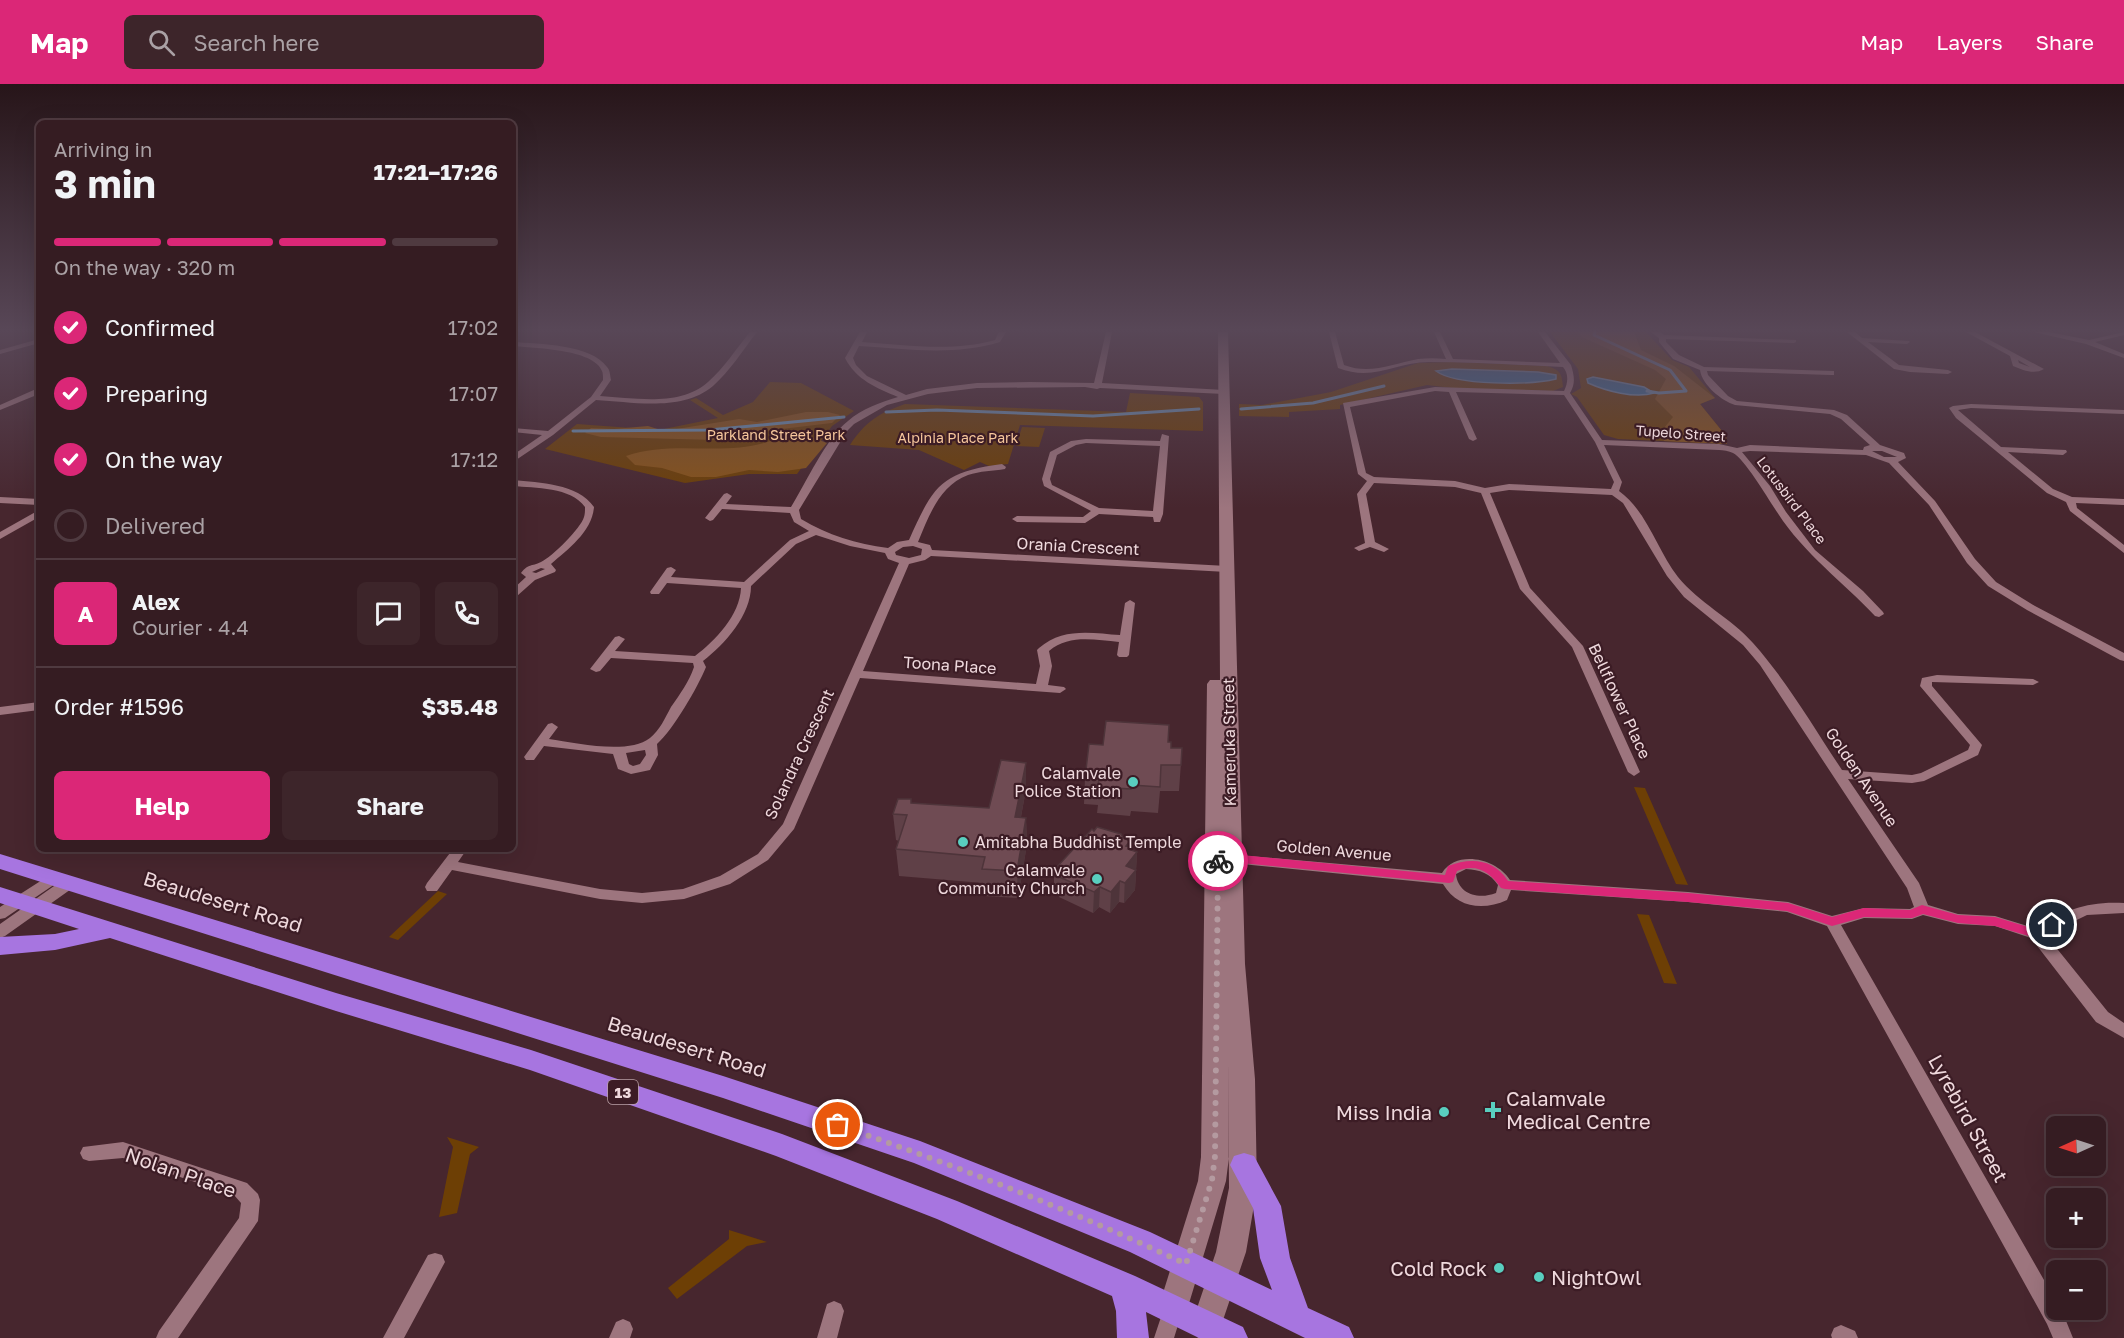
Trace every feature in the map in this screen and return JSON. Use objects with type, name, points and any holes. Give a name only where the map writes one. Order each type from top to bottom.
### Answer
[{"type":"highway","name":"Beaudesert Road","points":[[0,861],[838,1125],[920,1153],[1026,1195],[1186,1264],[1338,1338]]},
{"type":"highway","name":"13","points":[[19,900],[531,1060],[782,1146],[947,1210],[1125,1286],[1173,1309],[1214,1334]]},
{"type":"highway","points":[[0,946],[55,942],[109,930]]},
{"type":"highway","points":[[1244,1165],[1267,1206],[1275,1258],[1297,1318]]},
{"type":"highway","points":[[1125,1286],[1131,1311],[1133,1338]]},
{"type":"street","points":[[516,457],[596,398],[602,391]]},
{"type":"street","points":[[596,398],[672,399],[700,391]]},
{"type":"street","points":[[891,391],[904,397]]},
{"type":"street","points":[[890,551],[891,557],[905,561],[922,558],[928,553],[923,545],[913,543],[901,544],[890,551],[844,542],[815,532],[796,520],[794,510],[851,422],[904,397],[936,391]]},
{"type":"street","points":[[1183,391],[1220,392]]},
{"type":"street","points":[[1421,391],[1346,405],[1362,474],[1372,480],[1455,484],[1485,491],[1509,487],[1614,492],[1618,482],[1599,442],[1566,393],[1489,391]]},
{"type":"street","points":[[1439,391],[1462,391]]},
{"type":"street","points":[[1452,391],[1473,439]]},
{"type":"street","points":[[1718,391],[1725,398],[1735,403],[1834,409],[1878,448]]},
{"type":"street","points":[[0,408],[36,392]]},
{"type":"street","name":"Kameruka Street","points":[[1173,1309],[1212,1180],[1215,1156],[1223,860],[1220,392]]},
{"type":"street","points":[[2124,412],[1971,406],[1953,408],[1959,417],[2050,490],[2070,500],[2124,502]]},
{"type":"street","points":[[516,430],[549,433]]},
{"type":"street","points":[[1017,519],[1085,520],[1097,511],[1158,517],[1164,440],[1086,441],[1074,443],[1053,454],[1046,479],[1048,486],[1097,511]]},
{"type":"street","name":"Tupelo Street","points":[[1599,442],[1719,447],[1737,451],[1750,448],[1868,453]]},
{"type":"street","points":[[1878,448],[1894,451],[1902,457],[1900,460],[1891,460],[1868,453],[1867,450],[1878,448]]},
{"type":"street","points":[[2000,449],[2063,452]]},
{"type":"street","name":"Lotusbird Place","points":[[1737,451],[1767,488],[1782,513],[1812,552],[1859,593],[1879,614]]},
{"type":"street","points":[[1891,460],[1932,503],[1971,561],[1992,584],[2031,608],[2124,658]]},
{"type":"street","points":[[913,543],[933,496],[944,484],[973,472],[1002,467]]},
{"type":"street","points":[[1370,544],[1361,494],[1372,480]]},
{"type":"street","points":[[516,483],[569,492],[580,497],[589,505],[590,515],[582,528],[544,565],[530,573],[516,590]]},
{"type":"street","name":"Bellflower Place","points":[[1485,491],[1525,590],[1577,646],[1634,772]]},
{"type":"street","name":"Golden Avenue","points":[[1614,492],[1627,501],[1672,576],[1688,595],[1747,643],[1764,663],[1914,887],[1922,909]]},
{"type":"street","points":[[710,518],[727,496]]},
{"type":"street","points":[[0,500],[36,503]]},
{"type":"street","points":[[2070,500],[2073,509],[2124,550]]},
{"type":"street","points":[[719,506],[794,510]]},
{"type":"street","points":[[0,536],[36,514]]},
{"type":"street","points":[[663,580],[746,585],[763,572],[770,562],[793,542],[815,532]]},
{"type":"street","points":[[1359,548],[1370,544],[1384,549]]},
{"type":"street","name":"Orania Crescent","points":[[928,553],[1221,569]]},
{"type":"street","name":"Solandra Crescent","points":[[449,864],[600,894],[642,898],[684,894],[725,880],[763,857],[789,826],[905,561]]},
{"type":"street","points":[[516,570],[530,573]]},
{"type":"street","points":[[655,592],[671,570]]},
{"type":"street","points":[[608,654],[697,660],[719,642],[748,594],[746,585]]},
{"type":"street","points":[[1124,655],[1130,603]]},
{"type":"street","points":[[1041,688],[1046,666],[1043,650],[1051,641],[1072,637],[1125,639]]},
{"type":"street","points":[[596,669],[619,639]]},
{"type":"street","points":[[541,742],[618,749],[651,744],[661,734],[696,679],[700,667],[697,660]]},
{"type":"street","name":"Toona Place","points":[[856,674],[1060,689]]},
{"type":"street","points":[[1839,774],[1912,779],[1924,777],[1974,752],[1976,745],[1926,686],[1926,680],[1937,678],[2033,682]]},
{"type":"street","points":[[0,711],[36,706]]},
{"type":"street","points":[[530,757],[552,727]]},
{"type":"street","points":[[618,749],[623,766],[631,770],[645,767],[652,755],[651,744]]},
{"type":"street","points":[[432,887],[458,852]]},
{"type":"street","name":"Kameruka Street","points":[[1214,1334],[1222,1280],[1241,1208],[1244,1165],[1238,1020],[1223,860]]},
{"type":"street","name":"Golden Avenue","points":[[1223,860],[1449,879]]},
{"type":"street","points":[[1465,864],[1473,864],[1490,869],[1505,885],[1502,896],[1496,900],[1480,902],[1463,896],[1451,885],[1449,879],[1452,869],[1465,864]]},
{"type":"street","points":[[0,914],[19,900],[61,880]]},
{"type":"street","points":[[1505,885],[1688,897],[1788,907],[1832,922],[1864,913],[1912,914],[1922,909],[1958,919],[1995,921],[2036,934],[2102,1017],[2124,1031]]},
{"type":"street","points":[[0,932],[19,900]]},
{"type":"street","points":[[2036,934],[2082,908],[2103,906],[2124,908]]},
{"type":"street","name":"Lyrebird Street","points":[[1832,922],[2055,1318],[2062,1338]]},
{"type":"street","name":"Nolan Place","points":[[89,1153],[123,1150],[240,1189],[251,1200],[248,1221],[166,1338]]},
{"type":"street","points":[[393,1338],[435,1262]]},
{"type":"street","points":[[1164,1338],[1173,1309]]},
{"type":"street","points":[[827,1338],[834,1311]]},
{"type":"green space","name":"Parkland Street Park","points":[[763,391],[815,391],[854,411],[832,426],[797,474],[749,474],[685,483],[545,449],[577,424],[659,430],[718,418],[690,400],[696,398],[723,415],[753,402]]},
{"type":"green space","points":[[1403,391],[1340,405],[1340,409],[1289,412],[1289,417],[1239,416],[1239,404],[1262,405],[1331,392]]},
{"type":"green space","points":[[1577,391],[1709,391],[1715,398],[1700,404],[1726,436],[1727,444],[1618,439],[1604,435],[1577,397],[1571,394]]},
{"type":"green space","name":"Alpinia Place Park","points":[[1130,393],[1199,397],[1203,402],[1203,431],[1020,425],[1008,464],[989,466],[980,462],[964,470],[919,450],[850,445],[873,419],[905,404],[1126,412]]},
{"type":"green space","points":[[1022,427],[1045,428],[1039,447],[1016,446]]},
{"type":"green space","points":[[1634,787],[1645,788],[1688,885],[1676,884]]},
{"type":"green space","points":[[438,891],[447,894],[398,940],[389,937]]},
{"type":"green space","points":[[1637,914],[1649,915],[1677,984],[1664,983]]},
{"type":"green space","points":[[447,1137],[479,1147],[470,1154],[457,1213],[439,1217],[453,1147]]},
{"type":"green space","points":[[729,1230],[767,1242],[747,1246],[677,1299],[668,1288],[729,1239]]},
{"type":"shaded area","points":[[1660,391],[1705,391],[1715,398],[1700,404],[1726,436],[1727,444],[1664,441],[1660,433],[1673,417],[1655,399]]},
{"type":"shaded area","points":[[806,412],[828,412],[840,415],[832,423],[717,440],[601,437],[585,433],[591,428],[614,429],[648,426],[664,431],[739,419],[757,422]]},
{"type":"shaded area","points":[[780,437],[811,437],[827,443],[806,468],[778,472],[749,470],[716,477],[691,477],[662,468],[635,465],[626,456],[664,449],[743,447],[762,444]]},
{"type":"water","points":[[1610,391],[1650,391],[1654,393],[1630,395]]},
{"type":"building","points":[[1106,721],[1169,725],[1168,742],[1171,742],[1171,748],[1182,748],[1181,765],[1161,765],[1160,787],[1132,785],[1131,789],[1098,787],[1099,779],[1085,778],[1089,744],[1103,745]]},
{"type":"building","points":[[1001,760],[1026,763],[1015,817],[1026,818],[1017,871],[982,869],[985,857],[896,849],[907,815],[893,814],[898,799],[911,799],[911,803],[989,808]]},
{"type":"building","points":[[1097,827],[1121,834],[1123,838],[1130,841],[1126,846],[1130,847],[1128,849],[1137,852],[1126,866],[1136,870],[1125,883],[1120,881],[1111,892],[1100,887],[1094,892],[1059,877],[1061,874],[1054,870],[1092,829],[1094,831]]},
{"type":"waterway","points":[[1241,409],[1313,403],[1365,391]]},
{"type":"waterway","points":[[1647,391],[1659,393],[1686,391]]},
{"type":"waterway","points":[[886,412],[937,410],[1093,416],[1199,409]]},
{"type":"waterway","points":[[573,431],[709,430],[844,417]]},
{"type":"way so far","points":[[838,1125],[920,1153],[1074,1214],[1186,1264],[1212,1180],[1215,1156],[1216,861],[1218,861]]},
{"type":"place","name":"Calamvale Police Station","points":[[1133,782]]},
{"type":"place","name":"Amitabha Buddhist Temple","points":[[963,842]]},
{"type":"place","name":"Calamvale Community Church","points":[[1097,879]]},
{"type":"place","name":"Calamvale Medical Centre","points":[[1493,1110]]},
{"type":"place","name":"Miss India","points":[[1444,1112]]},
{"type":"place","name":"Cold Rock","points":[[1499,1268]]},
{"type":"place","name":"NightOwl","points":[[1539,1277]]},
{"type":"route","points":[[1218,861],[1231,858],[1449,879],[1452,869],[1465,864],[1473,864],[1490,869],[1502,879],[1505,885],[1688,897],[1788,907],[1832,922],[1864,913],[1912,914],[1922,909],[1958,919],[1995,921],[2036,934],[2052,925]]}]
